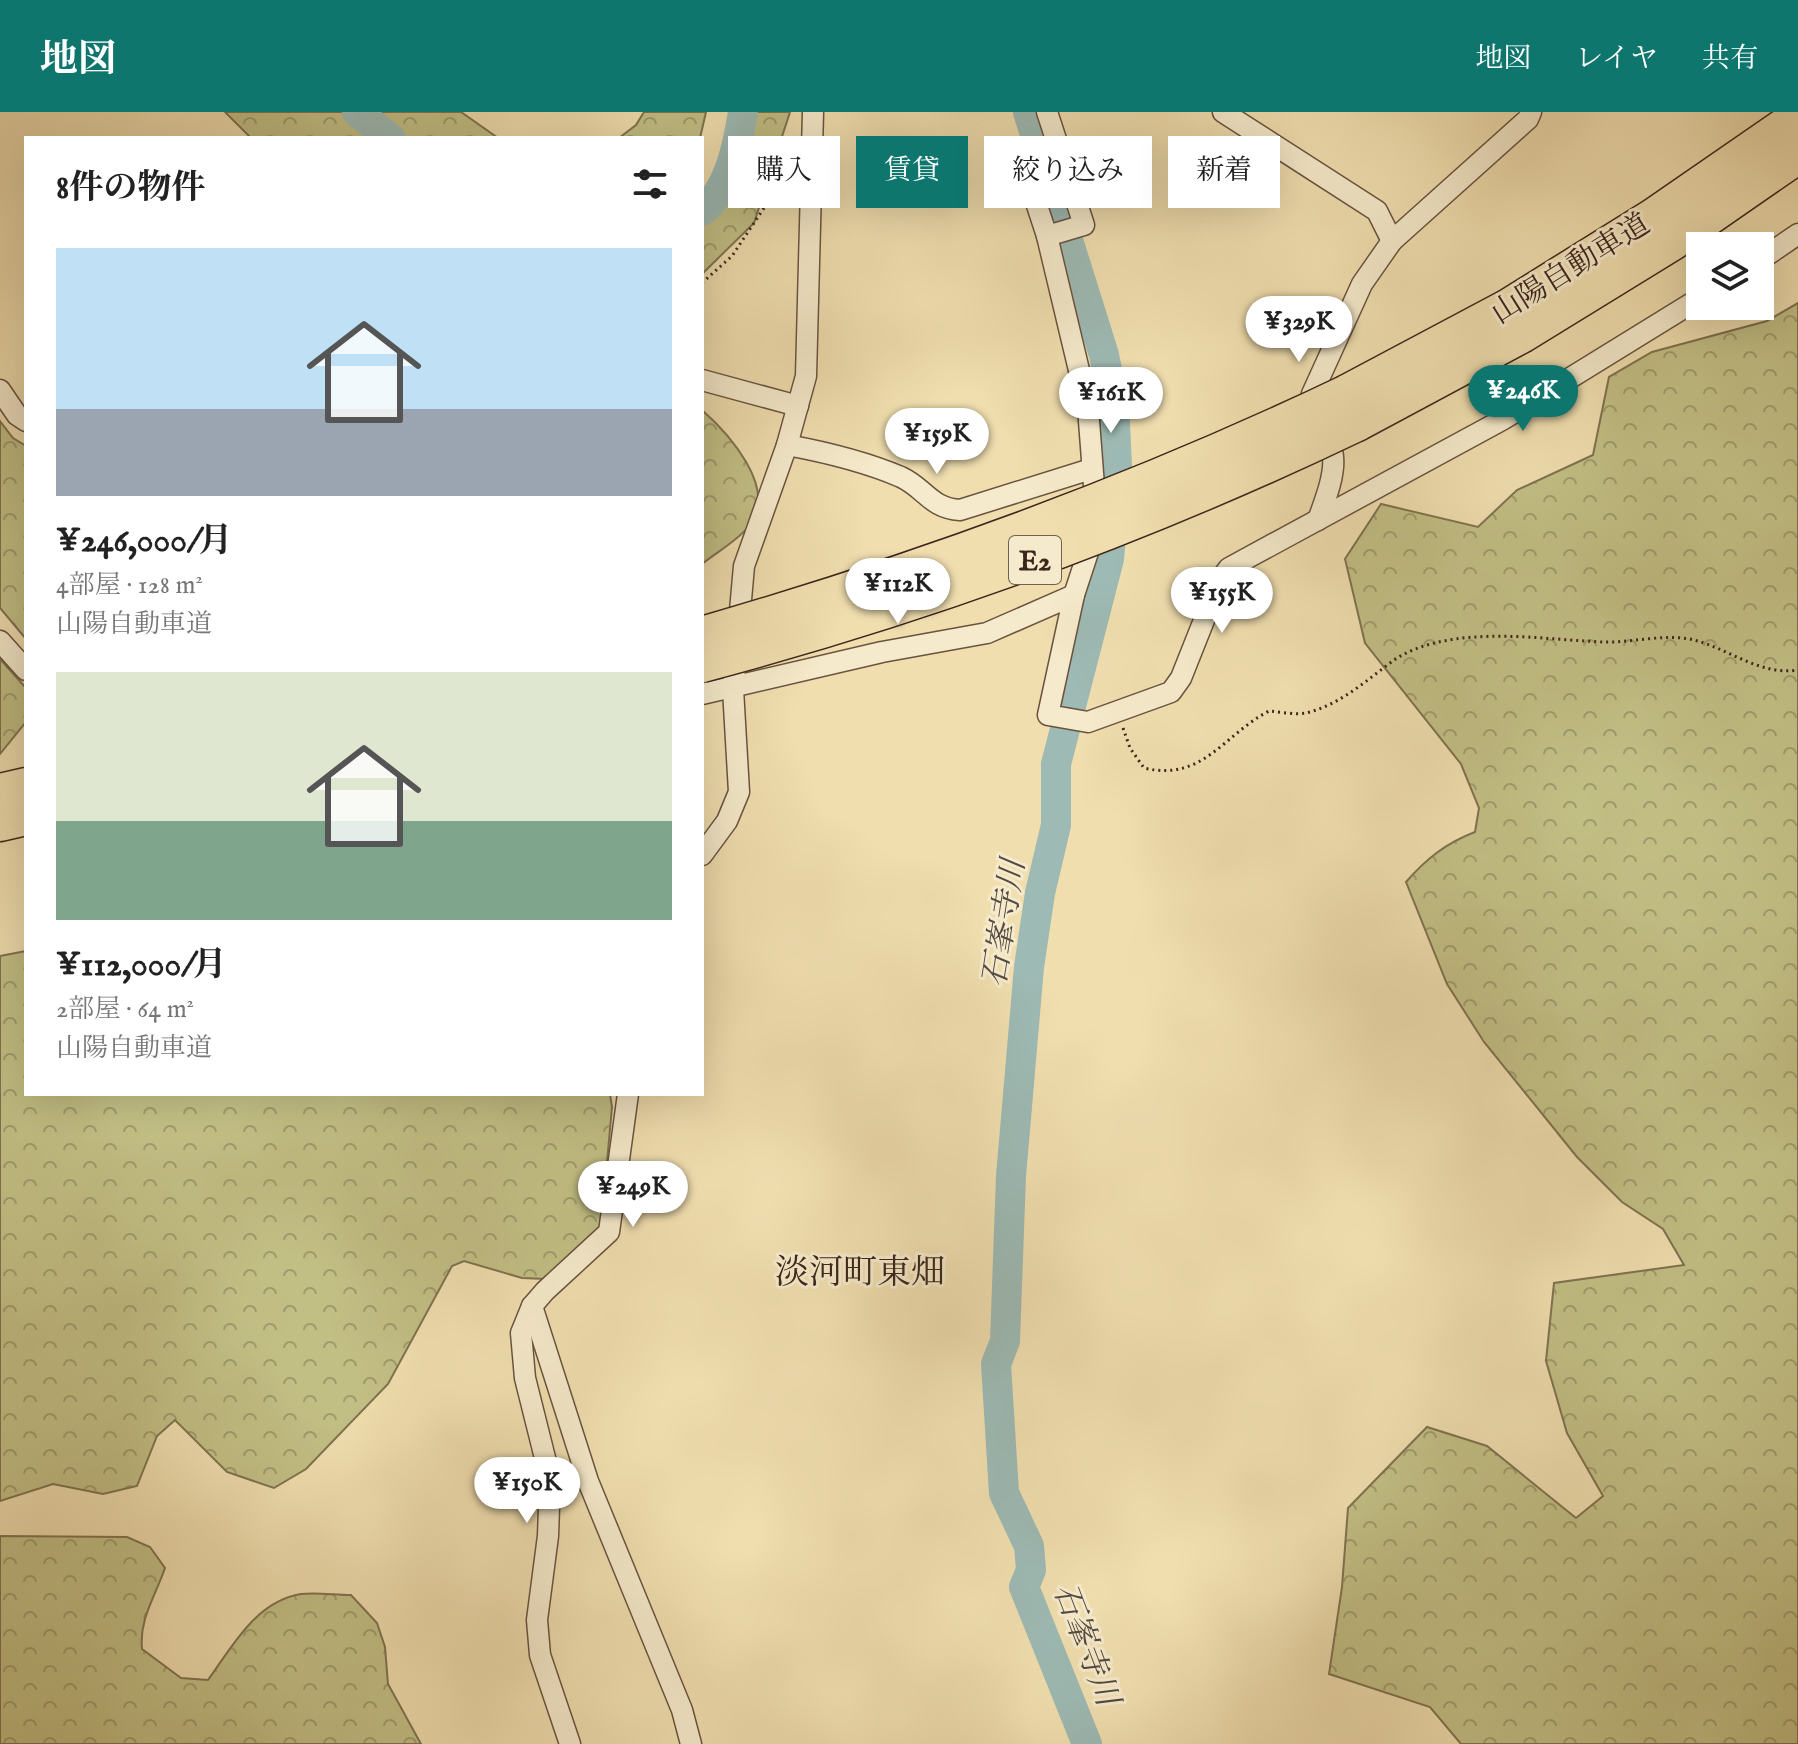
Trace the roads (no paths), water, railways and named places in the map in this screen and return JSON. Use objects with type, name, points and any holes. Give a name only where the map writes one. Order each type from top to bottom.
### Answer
[{"type":"highway","name":"山陽自動車道","points":[[704,663],[940,594],[1099,537],[1258,470],[1653,217],[1798,117]]},
{"type":"highway","name":"山陽自動車道","points":[[704,634],[945,560],[1090,507],[1243,443],[1352,408],[1523,334],[1671,243],[1798,155]]},
{"type":"highway","points":[[0,792],[24,786]]},
{"type":"highway","points":[[0,823],[24,817]]},
{"type":"street","points":[[704,852],[727,821],[739,792],[733,689],[744,566],[787,445],[806,376],[813,112]]},
{"type":"street","points":[[1047,112],[1084,225],[1047,236]]},
{"type":"street","points":[[1223,112],[1377,211],[1392,241]]},
{"type":"street","points":[[1318,520],[1335,475],[1336,458],[1312,394],[1362,284],[1392,241],[1528,119],[1531,112]]},
{"type":"street","points":[[1038,208],[1088,408],[1094,534],[1074,595],[1048,715],[1080,721],[1088,722],[1117,709],[1134,708],[1171,692],[1181,678],[1220,580],[1229,568],[1502,420],[1686,307]]},
{"type":"street","points":[[1774,250],[1798,234]]},
{"type":"street","points":[[704,381],[798,406]]},
{"type":"street","points":[[0,390],[17,415],[24,420]]},
{"type":"street","points":[[787,445],[818,450],[904,478],[946,509],[960,510],[1091,469]]},
{"type":"street","points":[[704,694],[882,652],[987,633],[1074,595]]},
{"type":"street","points":[[0,641],[24,668]]},
{"type":"street","points":[[570,1744],[540,1655],[537,1620],[548,1536],[550,1478],[525,1378],[521,1333],[532,1306],[609,1232],[628,1096]]},
{"type":"street","points":[[532,1306],[588,1481],[682,1710],[691,1744]]},
{"type":"waterway","points":[[357,112],[387,136]]},
{"type":"waterway","points":[[704,209],[726,179],[743,112]]},
{"type":"waterway","name":"石峯寺川","points":[[1028,112],[1104,355],[1114,403],[1117,466],[1109,559],[1056,764],[1056,825],[1040,893],[1029,967],[1011,1176],[1005,1341],[996,1364],[1004,1493],[1029,1546],[1031,1570],[1024,1587],[1087,1744]]},
{"type":"district","name":"淡河町東畑","points":[[860,1271]]}]
